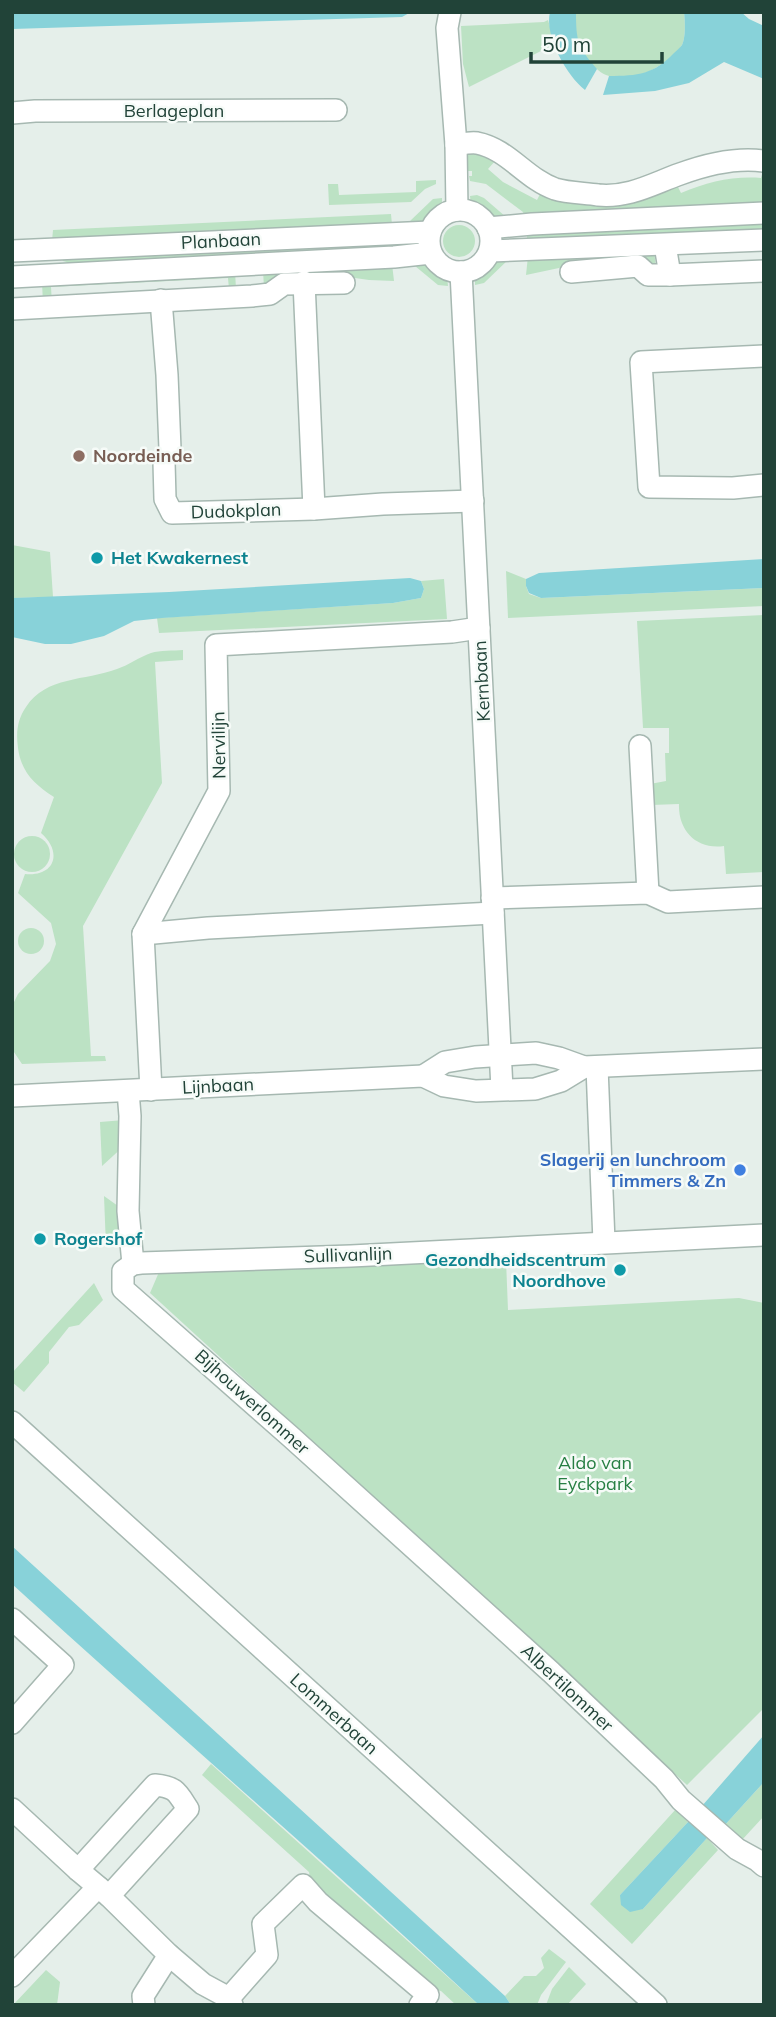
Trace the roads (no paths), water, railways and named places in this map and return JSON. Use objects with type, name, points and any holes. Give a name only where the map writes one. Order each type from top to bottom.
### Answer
[{"type":"street","points":[[450,12],[447,28],[456,145],[457,210]]},
{"type":"street","name":"Berlageplan","points":[[12,113],[336,110]]},
{"type":"street","points":[[456,145],[476,143],[500,152],[531,176],[555,189],[601,195],[640,191],[714,163],[748,159],[764,161]]},
{"type":"street","points":[[457,210],[470,211],[481,218],[488,228],[491,240],[489,251],[483,262],[473,270],[449,270],[438,264],[430,243],[440,217],[457,210]]},
{"type":"street","points":[[488,228],[764,213]]},
{"type":"street","points":[[489,251],[764,240]]},
{"type":"street","name":"Planbaan","points":[[12,251],[430,243]]},
{"type":"street","name":"Planbaan","points":[[12,277],[403,257],[430,243]]},
{"type":"street","points":[[665,245],[670,275]]},
{"type":"street","name":"Planbaan","points":[[250,264],[252,296]]},
{"type":"street","points":[[571,272],[638,266],[648,275],[764,271]]},
{"type":"street","name":"Kernbaan","points":[[461,272],[502,1089]]},
{"type":"street","points":[[304,282],[314,509]]},
{"type":"street","points":[[12,309],[252,296],[270,294],[284,284],[344,283]]},
{"type":"street","name":"Dudokplan","points":[[161,300],[170,449],[164,462],[165,499],[173,513],[473,501]]},
{"type":"street","points":[[764,356],[641,362],[649,487],[733,488],[764,485]]},
{"type":"street","name":"Nervilijn","points":[[143,934],[219,791],[216,645],[452,632],[479,620]]},
{"type":"street","points":[[640,746],[648,893]]},
{"type":"street","points":[[151,1090],[143,934],[648,893],[668,902],[764,897]]},
{"type":"street","name":"Lijnbaan","points":[[423,1076],[445,1062],[536,1053],[591,1067],[764,1059]]},
{"type":"street","points":[[591,1067],[604,1242]]},
{"type":"street","name":"Lijnbaan","points":[[12,1096],[423,1076],[444,1086],[476,1091],[535,1089],[591,1067]]},
{"type":"street","points":[[128,1091],[128,1201],[137,1264]]},
{"type":"street","name":"Sullivanlijn","points":[[137,1264],[764,1236]]},
{"type":"street","name":"Bijhouwerlommer","points":[[137,1264],[124,1271],[123,1289],[407,1543]]},
{"type":"street","name":"Lommerbaan","points":[[12,1422],[656,2005]]},
{"type":"street","name":"Albertilommer","points":[[407,1543],[551,1672],[655,1770],[692,1810],[737,1849],[764,1866]]},
{"type":"street","points":[[12,1619],[63,1665],[12,1723]]},
{"type":"street","points":[[12,1976],[104,1892],[187,1809],[175,1790],[170,1786],[155,1785],[78,1870]]},
{"type":"street","points":[[16,1819],[104,1892],[203,1984],[231,2002],[267,1955],[263,1924],[303,1885],[318,1902],[428,1995],[420,2005]]},
{"type":"street","points":[[144,2005],[143,1996],[169,1955]]},
{"type":"water","points":[[12,12],[411,12],[402,17],[12,29]]},
{"type":"water","points":[[550,12],[576,12],[579,44],[597,69],[585,90],[558,55],[550,32]]},
{"type":"water","points":[[684,12],[741,12],[764,26],[764,79],[724,62],[689,83],[655,91],[603,95],[609,76],[652,70],[680,47],[685,33]]},
{"type":"water","points":[[764,559],[764,588],[541,598],[529,593],[526,586],[526,579],[539,573]]},
{"type":"water","points":[[410,578],[421,581],[424,589],[421,598],[393,603],[134,621],[104,636],[71,644],[45,644],[12,637],[12,598]]},
{"type":"water","points":[[12,1546],[505,1996],[511,2005],[479,2005],[12,1584]]},
{"type":"water","points":[[764,1735],[764,1782],[723,1827],[707,1838],[643,1909],[630,1912],[621,1905],[620,1895]]},
{"type":"place","name":"Noordeinde","points":[[79,456]]},
{"type":"place","name":"Het Kwakernest","points":[[97,558]]},
{"type":"place","name":"Slagerij en lunchroom Timmers & Zn","points":[[740,1170]]},
{"type":"place","name":"Rogershof","points":[[40,1239]]},
{"type":"place","name":"Gezondheidscentrum Noordhove","points":[[620,1270]]},
{"type":"park label","name":"Aldo van Eyckpark","points":[[595,1473]]}]
